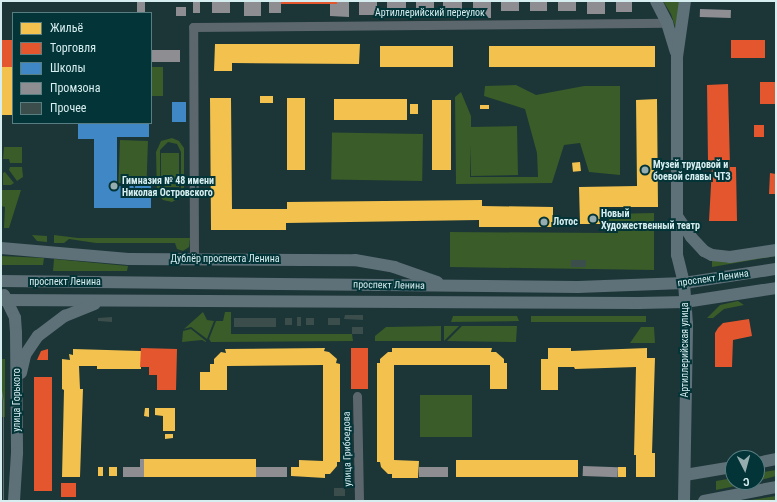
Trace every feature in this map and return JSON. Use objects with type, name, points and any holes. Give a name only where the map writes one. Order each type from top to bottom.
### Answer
[{"type":"main road","name":"Артиллерийская улица","points":[[656,1],[667,22],[677,57]]},
{"type":"main road","name":"Артиллерийская улица","points":[[684,501],[685,302],[684,284],[677,255],[677,57],[685,1]]},
{"type":"main road","points":[[677,216],[691,237],[704,251],[712,255],[730,257],[776,250]]},
{"type":"main road","name":"Дублёр проспекта Ленина","points":[[1,248],[128,259],[355,260],[394,267],[446,286]]},
{"type":"main road","name":"проспект Ленина","points":[[1,281],[578,287],[684,284],[776,269]]},
{"type":"main road","points":[[3,298],[18,286],[42,281]]},
{"type":"main road","name":"проспект Ленина","points":[[3,298],[112,300],[685,302],[776,288]]},
{"type":"main road","name":"улица Горького","points":[[3,298],[15,318],[16,393],[14,501]]},
{"type":"main road","points":[[16,393],[25,354],[38,336],[78,309],[112,300]]},
{"type":"main road","points":[[765,462],[776,460]]},
{"type":"main road","points":[[685,475],[725,468]]},
{"type":"main road","points":[[704,501],[776,487]]},
{"type":"street","name":"Артиллерийский переулок","points":[[194,259],[193,27],[667,22]]},
{"type":"street","name":"улица Грибоедова","points":[[357,396],[359,501]]},
{"type":"green space","points":[[663,1],[680,1],[676,29],[671,14]]},
{"type":"green space","points":[[152,67],[163,67],[163,96],[152,96]]},
{"type":"green space","points":[[516,85],[536,95],[584,86],[620,86],[620,175],[589,172],[580,143],[564,145],[552,183],[456,184],[455,97],[461,92],[471,116],[471,127],[517,126],[518,175],[471,176],[471,145],[470,177],[538,177],[537,153],[525,109],[484,96],[485,86]]},
{"type":"green space","points":[[332,132],[423,134],[422,181],[331,179]]},
{"type":"green space","points":[[172,138],[179,141],[184,148],[184,189],[181,197],[172,202],[163,200],[157,193],[156,152],[161,141]],"holes":[[[168,142],[177,144],[181,152],[181,190],[177,196],[171,198],[163,196],[160,188],[160,150]]]},
{"type":"green space","points":[[120,140],[148,141],[146,184],[118,183]]},
{"type":"green space","points":[[4,147],[22,147],[22,163],[10,163],[9,159],[3,159]]},
{"type":"green space","points":[[161,153],[179,153],[179,187],[161,187]]},
{"type":"green space","points":[[10,167],[22,167],[23,177],[17,181],[9,170]]},
{"type":"green space","points":[[5,172],[14,183],[11,185],[3,185],[3,173]]},
{"type":"green space","points":[[1,190],[21,190],[9,228],[4,228],[5,207],[1,206]]},
{"type":"green space","points":[[654,213],[654,270],[450,267],[450,232],[608,233],[608,214]]},
{"type":"green space","points":[[32,235],[47,236],[47,242],[37,241]]},
{"type":"green space","points":[[54,235],[78,238],[190,238],[189,247],[183,251],[177,249],[175,243],[96,243],[69,239],[64,243],[54,243]]},
{"type":"green space","points":[[1,256],[44,258],[43,265],[1,265]]},
{"type":"green space","points":[[776,256],[712,267],[712,259]]},
{"type":"green space","points":[[54,259],[128,266],[127,271],[53,271]]},
{"type":"green space","points":[[738,301],[744,305],[724,309],[713,318],[707,318],[720,305]]},
{"type":"green space","points":[[203,312],[207,320],[214,321],[207,339],[191,327],[184,329]]},
{"type":"green space","points":[[225,312],[231,312],[231,334],[352,334],[353,341],[211,342],[209,339],[216,321],[223,321]]},
{"type":"green space","points":[[453,316],[517,316],[519,321],[451,322]]},
{"type":"green space","points":[[531,316],[646,316],[646,322],[531,322]]},
{"type":"green space","points":[[441,326],[441,341],[375,341],[375,336],[386,327]]},
{"type":"green space","points":[[444,326],[459,326],[444,341]]},
{"type":"green space","points":[[462,326],[517,326],[516,342],[447,341]]},
{"type":"green space","points":[[641,327],[654,327],[655,343],[630,343]]},
{"type":"green space","points":[[191,329],[206,342],[202,340],[182,342],[183,331]]},
{"type":"green space","points":[[1,359],[5,359],[5,417],[1,417]]},
{"type":"green space","points":[[420,395],[472,395],[472,437],[420,437]]},
{"type":"green space","points":[[776,470],[776,476],[765,479],[765,472]]},
{"type":"green space","points":[[725,479],[725,488],[716,490],[716,481]]},
{"type":"green space","points":[[776,496],[776,501],[744,501]]},
{"type":"building: Жильё","points":[[215,44],[360,44],[359,64],[232,63],[232,71],[214,71]]},
{"type":"building: Жильё","points":[[380,46],[453,46],[453,67],[380,67]]},
{"type":"building: Жильё","points":[[489,46],[655,46],[655,67],[489,67]]},
{"type":"building: Жильё","points":[[1,67],[12,67],[12,115],[1,115]]},
{"type":"building: Жильё","points":[[260,96],[273,96],[273,103],[260,103]]},
{"type":"building: Жильё","points":[[210,98],[231,98],[232,209],[287,209],[287,202],[482,200],[482,206],[553,207],[553,227],[479,227],[479,220],[286,223],[286,230],[211,230]]},
{"type":"building: Жильё","points":[[287,98],[305,98],[305,170],[287,170]]},
{"type":"building: Жильё","points":[[334,99],[407,99],[407,120],[334,120]]},
{"type":"building: Жильё","points":[[657,99],[658,207],[605,207],[605,224],[580,224],[579,187],[637,186],[636,100]]},
{"type":"building: Жильё","points":[[432,100],[451,100],[451,170],[432,170]]},
{"type":"building: Жильё","points":[[410,104],[418,104],[418,114],[410,114]]},
{"type":"building: Жильё","points":[[480,105],[489,105],[489,109],[480,109]]},
{"type":"building: Жильё","points":[[580,162],[581,171],[573,172],[572,163]]},
{"type":"building: Жильё","points":[[325,348],[324,351],[329,352],[337,359],[336,363],[340,364],[340,462],[337,462],[337,466],[330,474],[325,474],[325,478],[291,476],[291,467],[299,467],[299,460],[323,461],[323,365],[227,366],[227,390],[200,390],[200,372],[210,372],[210,364],[214,364],[214,359],[221,352],[226,353],[225,349]]},
{"type":"building: Жильё","points":[[392,348],[492,348],[491,352],[496,352],[504,359],[504,363],[507,363],[507,389],[490,389],[490,365],[394,365],[394,460],[419,461],[418,478],[392,478],[392,474],[388,474],[381,467],[380,462],[377,462],[377,363],[380,363],[380,359],[388,352],[392,352]]},
{"type":"building: Жильё","points":[[548,348],[571,348],[571,351],[647,348],[647,358],[655,358],[652,453],[655,453],[655,477],[636,477],[636,455],[634,455],[636,367],[575,369],[574,367],[558,367],[558,390],[541,390],[541,359],[548,359]]},
{"type":"building: Жильё","points":[[73,349],[141,351],[141,369],[97,369],[97,366],[79,366],[80,389],[83,389],[80,477],[62,477],[64,390],[62,389],[62,359],[70,360],[69,354],[73,355]]},
{"type":"building: Жильё","points":[[145,408],[149,408],[149,417],[144,416]]},
{"type":"building: Жильё","points":[[155,408],[175,408],[175,431],[163,431],[163,416],[155,415]]},
{"type":"building: Жильё","points":[[165,434],[173,434],[173,438],[165,439]]},
{"type":"building: Жильё","points":[[144,459],[256,459],[256,477],[144,477]]},
{"type":"building: Жильё","points":[[456,460],[578,460],[578,477],[456,477]]},
{"type":"building: Жильё","points":[[98,467],[103,467],[103,476],[98,476]]},
{"type":"building: Жильё","points":[[109,467],[117,467],[117,476],[109,476]]},
{"type":"building: Жильё","points":[[618,467],[626,467],[626,477],[618,477]]},
{"type":"building: Торговля","points":[[281,1],[337,1],[337,4],[281,4]]},
{"type":"building: Торговля","points":[[1,40],[12,40],[12,67],[1,67]]},
{"type":"building: Торговля","points":[[731,40],[765,40],[765,58],[731,58]]},
{"type":"building: Торговля","points":[[760,82],[776,82],[776,104],[760,104]]},
{"type":"building: Торговля","points":[[728,84],[730,167],[736,167],[737,221],[709,221],[712,167],[714,167],[714,162],[708,162],[707,85]]},
{"type":"building: Торговля","points":[[754,125],[764,125],[764,137],[754,137]]},
{"type":"building: Торговля","points":[[770,173],[776,174],[776,194],[769,194]]},
{"type":"building: Торговля","points":[[749,319],[752,336],[733,340],[732,367],[715,367],[715,333],[718,328],[723,323]]},
{"type":"building: Торговля","points":[[141,348],[177,349],[176,390],[157,390],[157,375],[149,375],[149,367],[140,367]]},
{"type":"building: Торговля","points":[[351,348],[368,348],[368,389],[351,389]]},
{"type":"building: Торговля","points":[[48,349],[48,360],[37,360],[41,351]]},
{"type":"building: Торговля","points":[[34,377],[52,377],[52,491],[34,491]]},
{"type":"building: Торговля","points":[[61,483],[76,483],[76,497],[61,497]]},
{"type":"building: Школы","points":[[172,102],[186,102],[186,122],[172,122]]},
{"type":"building: Школы","points":[[78,124],[149,124],[149,137],[117,137],[117,186],[151,186],[151,208],[94,208],[94,139],[78,139]]},
{"type":"building: Промзона","points":[[137,1],[145,1],[145,12],[137,12]]},
{"type":"building: Промзона","points":[[193,1],[200,1],[200,13],[193,13]]},
{"type":"building: Промзона","points":[[212,1],[230,1],[230,13],[212,13]]},
{"type":"building: Промзона","points":[[244,1],[261,1],[261,16],[244,16]]},
{"type":"building: Промзона","points":[[269,1],[281,1],[281,13],[269,13]]},
{"type":"building: Промзона","points":[[337,1],[349,1],[349,17],[330,16],[330,4],[337,4]]},
{"type":"building: Промзона","points":[[359,1],[377,1],[377,15],[359,15]]},
{"type":"building: Промзона","points":[[387,1],[406,1],[406,17],[387,17]]},
{"type":"building: Промзона","points":[[416,1],[434,1],[434,16],[416,16]]},
{"type":"building: Промзона","points":[[443,1],[462,1],[462,17],[443,17]]},
{"type":"building: Промзона","points":[[473,1],[491,1],[491,18],[473,18]]},
{"type":"building: Промзона","points":[[501,1],[519,1],[519,11],[501,11]]},
{"type":"building: Промзона","points":[[530,1],[547,1],[547,11],[530,11]]},
{"type":"building: Промзона","points":[[558,1],[576,1],[576,11],[558,11]]},
{"type":"building: Промзона","points":[[587,1],[605,1],[605,14],[587,14]]},
{"type":"building: Промзона","points":[[616,1],[632,1],[632,12],[616,12]]},
{"type":"building: Промзона","points":[[176,7],[186,7],[186,16],[176,16]]},
{"type":"building: Промзона","points":[[700,9],[731,10],[731,18],[700,17]]},
{"type":"building: Промзона","points":[[152,50],[180,50],[180,62],[152,62]]},
{"type":"building: Промзона","points":[[140,459],[144,459],[144,477],[123,477],[123,467],[140,467]]},
{"type":"building: Промзона","points":[[583,466],[618,467],[618,477],[583,476]]},
{"type":"building: Промзона","points":[[256,467],[287,467],[287,477],[256,477]]},
{"type":"building: Промзона","points":[[419,467],[448,467],[448,477],[419,477]]},
{"type":"building: Прочее","points":[[571,260],[586,260],[586,267],[571,267]]},
{"type":"building: Прочее","points":[[345,315],[363,315],[363,320],[344,319]]},
{"type":"building: Прочее","points":[[112,317],[112,322],[98,321],[98,318]]},
{"type":"building: Прочее","points":[[297,317],[301,317],[301,326],[297,326]]},
{"type":"building: Прочее","points":[[234,318],[276,318],[276,327],[234,327]]},
{"type":"building: Прочее","points":[[285,318],[292,318],[292,325],[285,325]]},
{"type":"building: Прочее","points":[[306,318],[314,318],[314,325],[306,325]]},
{"type":"building: Прочее","points":[[328,318],[340,318],[340,325],[328,325]]},
{"type":"building: Прочее","points":[[352,327],[363,327],[363,334],[352,334]]},
{"type":"building: Прочее","points":[[334,488],[345,488],[345,496],[334,496]]},
{"type":"tram line","points":[[1,390],[3,400],[3,501]]},
{"type":"place","name":"Музей трудовой и боевой славы ЧТЗ","points":[[645,170]]},
{"type":"place","name":"Гимназия № 48 имени Николая Островского","points":[[114,186]]},
{"type":"place","name":"Новый Художественный театр","points":[[593,219]]},
{"type":"place","name":"Лотос","points":[[544,222]]}]
